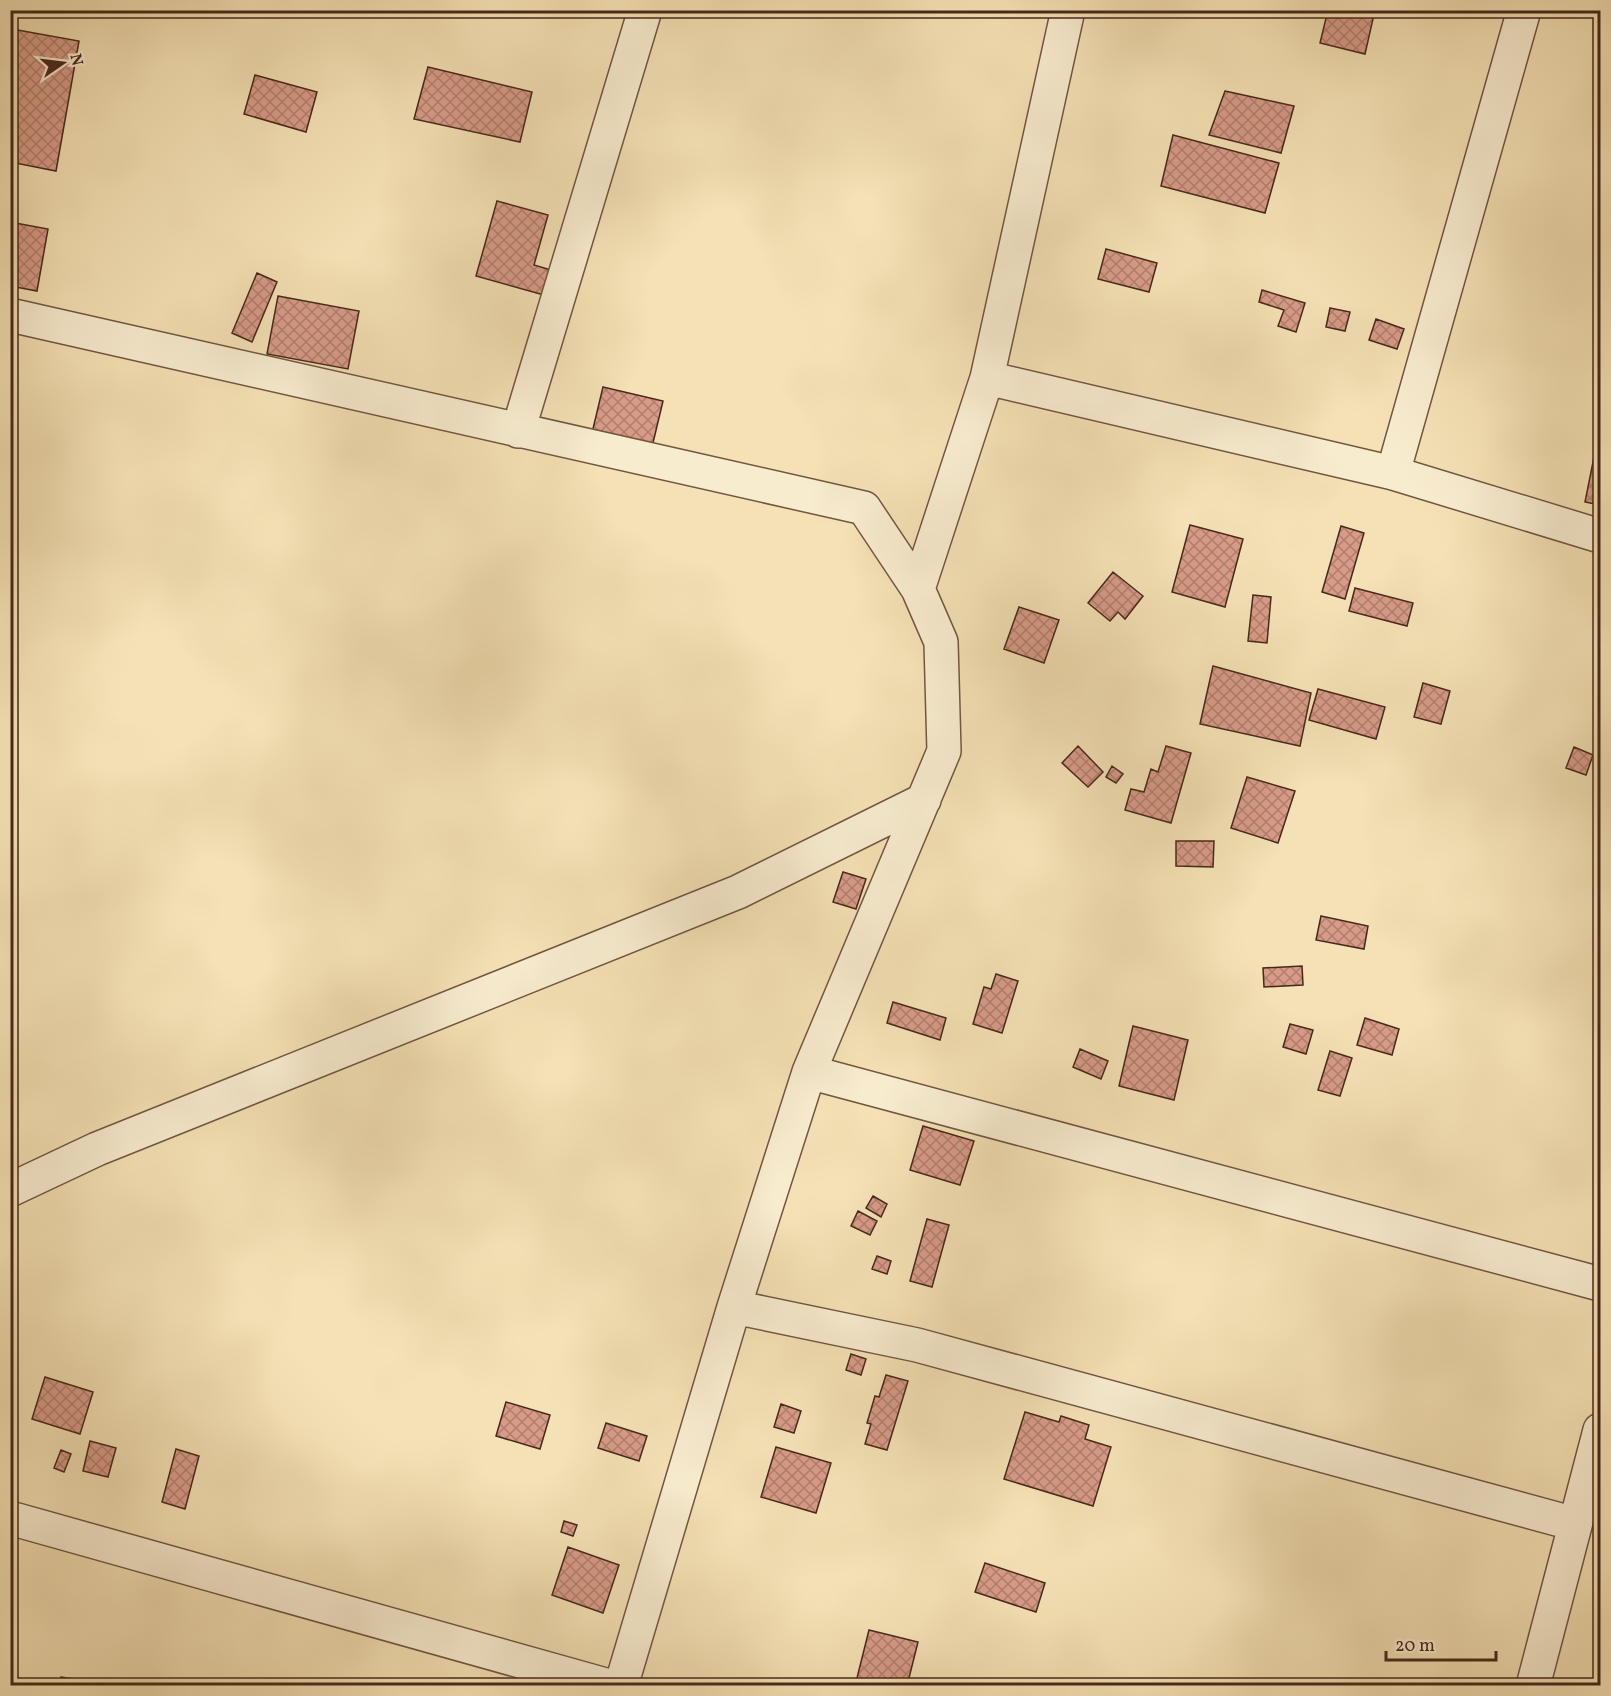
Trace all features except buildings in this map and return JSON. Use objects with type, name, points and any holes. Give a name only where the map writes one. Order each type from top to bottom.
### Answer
[{"type":"street","points":[[518,431],[645,10]]},
{"type":"street","points":[[918,589],[987,378],[1068,10]]},
{"type":"street","points":[[1393,473],[1524,10]]},
{"type":"street","points":[[10,315],[864,508],[918,589],[941,642],[944,751],[809,1072],[734,1307],[621,1686]]},
{"type":"street","points":[[987,378],[1393,473],[1600,536]]},
{"type":"street","points":[[10,1190],[108,1144],[738,892],[924,800]]},
{"type":"street","points":[[809,1072],[1600,1284]]},
{"type":"street","points":[[734,1307],[917,1345],[1575,1524]]},
{"type":"street","points":[[1533,1686],[1600,1430]]},
{"type":"street","points":[[10,1518],[609,1686]]}]
